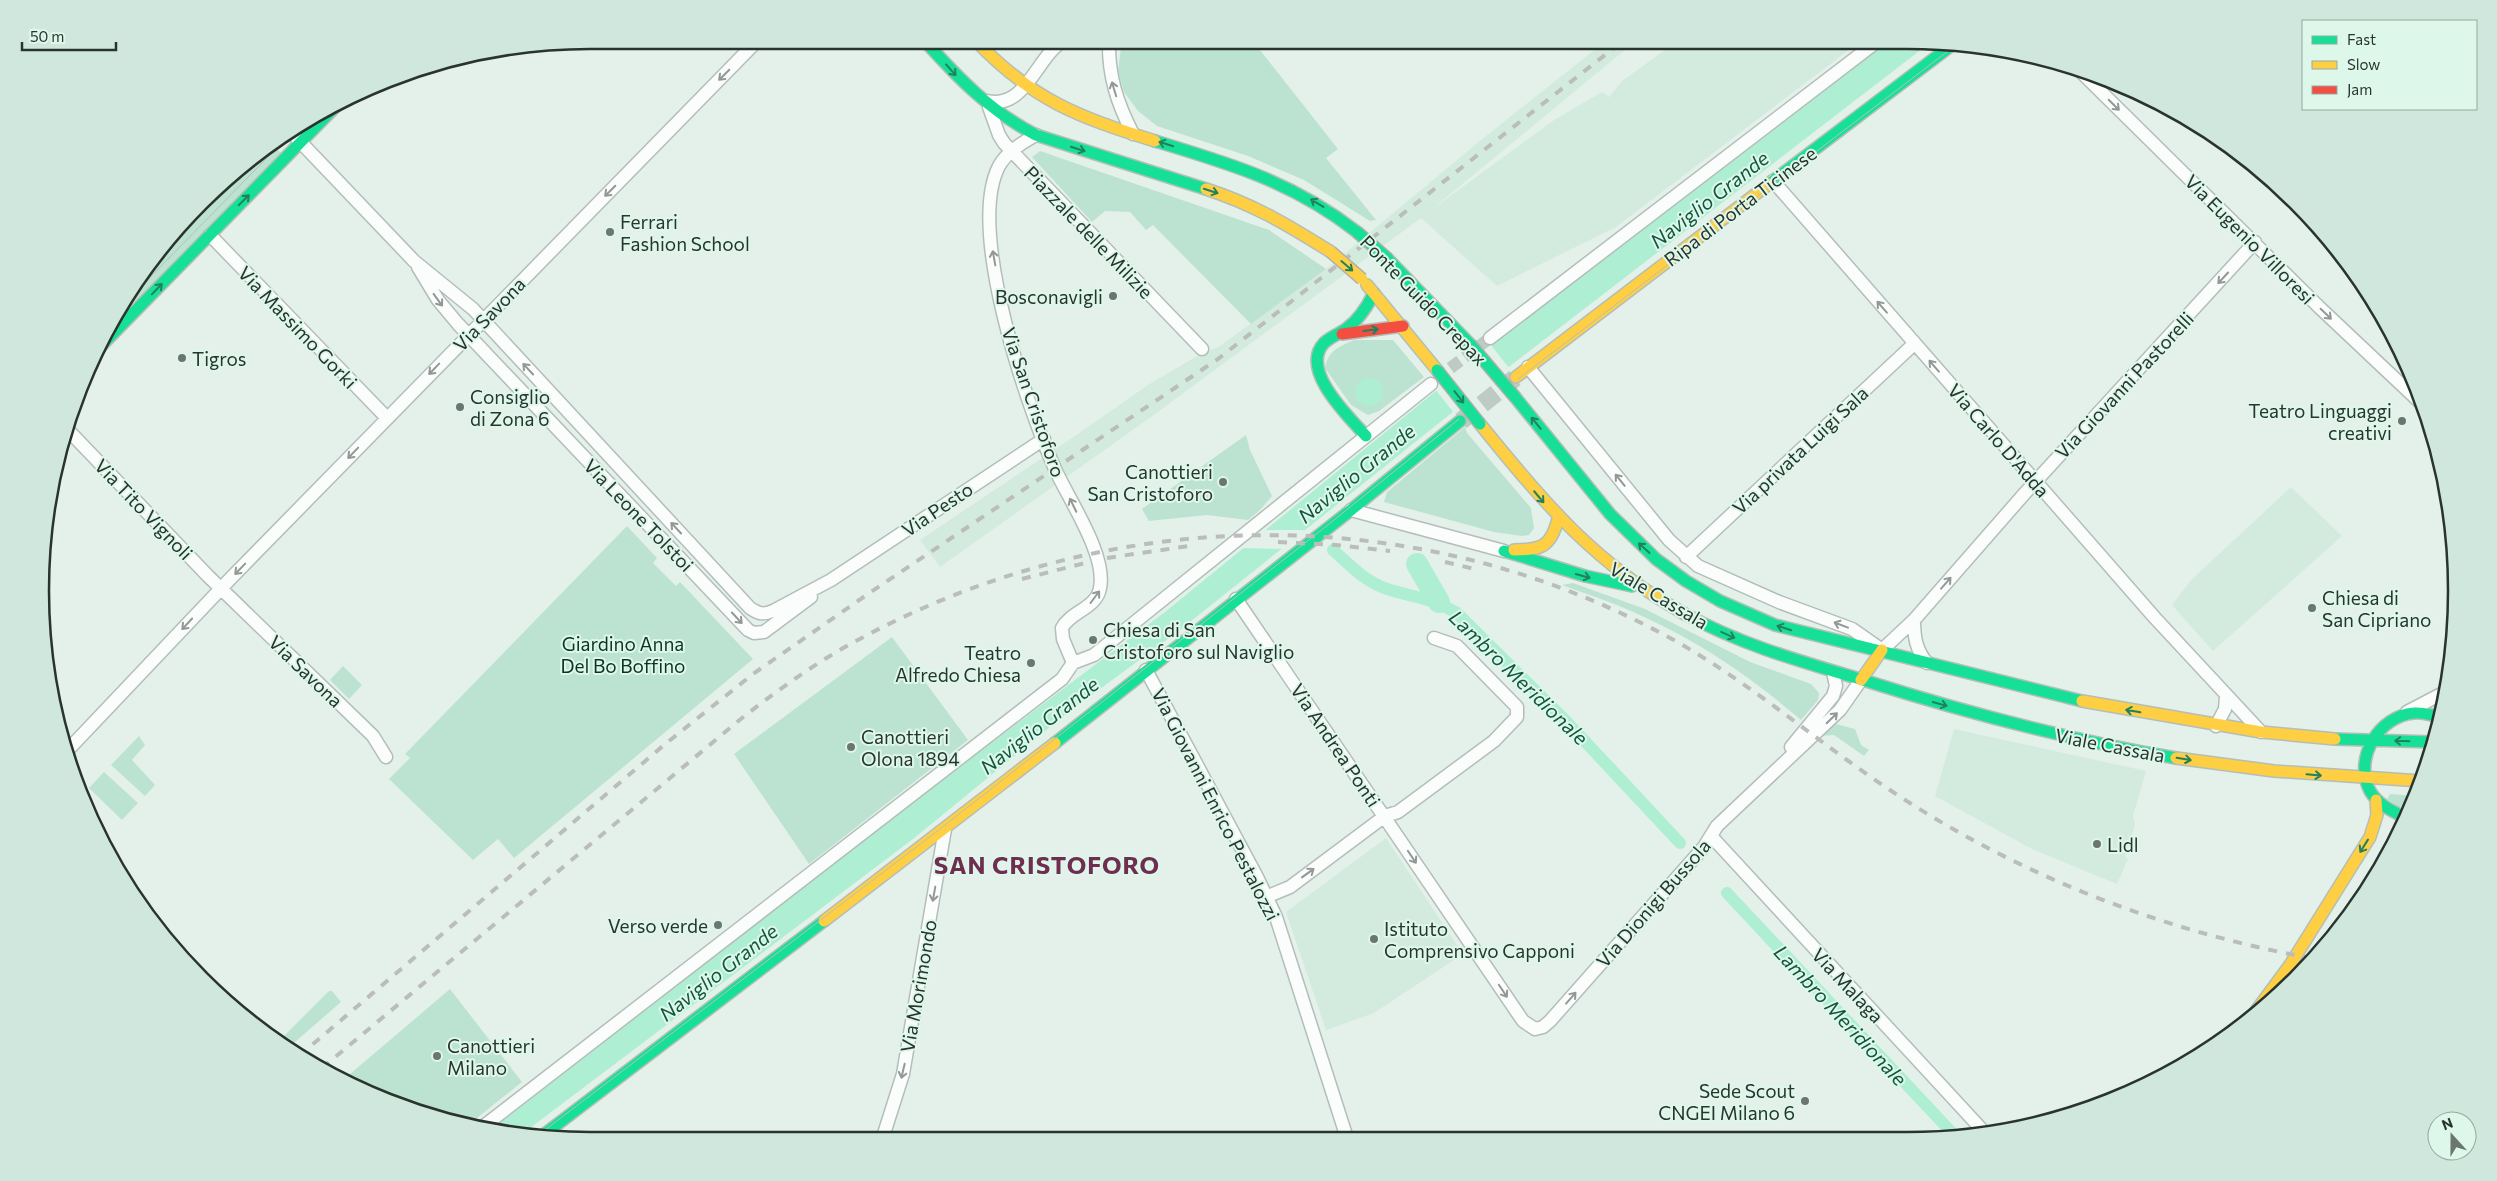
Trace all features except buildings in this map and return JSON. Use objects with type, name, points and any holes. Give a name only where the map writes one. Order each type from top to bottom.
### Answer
[{"type":"main road","points":[[933,49],[984,103]]},
{"type":"main road","points":[[984,49],[993,59],[1031,88],[1060,107],[1133,134]]},
{"type":"main road","name":"Ripa di Porta Ticinese","points":[[1516,377],[1944,50]]},
{"type":"main road","name":"Piazzale delle Milizie","points":[[984,103],[1013,125],[1036,136],[1120,162]]},
{"type":"main road","points":[[115,332],[323,119]]},
{"type":"main road","name":"Ponte Guido Crepax","points":[[1133,134],[1256,173],[1316,202],[1357,232],[1425,295],[1515,397]]},
{"type":"main road","name":"Ponte Guido Crepax","points":[[1120,162],[1237,199],[1278,218],[1331,252],[1374,293],[1403,326],[1480,424]]},
{"type":"main road","points":[[1366,436],[1317,373],[1315,358],[1318,350],[1325,342],[1340,334],[1366,311],[1374,293]]},
{"type":"main road","points":[[1340,334],[1403,326]]},
{"type":"main road","name":"Viale Cassala","points":[[1515,397],[1610,514],[1656,559],[1686,581],[1720,601],[1795,632],[1882,650],[2112,708],[2261,732],[2427,742]]},
{"type":"main road","points":[[549,1131],[945,829],[1351,510],[1460,421]]},
{"type":"main road","name":"Viale Cassala","points":[[1480,424],[1558,518],[1600,559],[1638,587],[1724,634],[1761,649],[2032,730],[2141,752],[2265,771],[2413,781]]},
{"type":"main road","points":[[1504,551],[1540,548],[1554,536],[1558,518]]},
{"type":"main road","points":[[1504,551],[1585,576],[1638,587]]},
{"type":"main road","points":[[1861,680],[1882,650]]},
{"type":"main road","points":[[2399,815],[2392,813],[2376,800],[2366,779],[2364,758],[2371,740],[2390,720],[2404,714],[2418,712],[2434,716]]},
{"type":"main road","points":[[2269,993],[2290,964],[2370,837],[2376,815],[2376,800]]},
{"type":"street","name":"Via Savona","points":[[72,746],[387,418],[749,49]]},
{"type":"street","points":[[984,103],[1008,102],[1031,88],[1052,49]]},
{"type":"street","points":[[1109,49],[1108,62],[1111,81],[1122,112],[1133,134]]},
{"type":"street","points":[[1490,338],[1867,49]]},
{"type":"street","name":"Via Eugenio Villoresi","points":[[2091,82],[2319,307],[2411,394]]},
{"type":"street","name":"Piazzale delle Milizie","points":[[984,103],[999,135],[1012,152],[1202,350]]},
{"type":"street","name":"Via San Cristoforo","points":[[1036,136],[1012,152],[999,166],[989,202],[992,247],[1009,343],[1044,439],[1093,549],[1100,577],[1100,589],[1096,598],[1062,628],[1063,639],[1073,663]]},
{"type":"street","name":"Via Leone Tolstoi","points":[[296,137],[414,261],[449,288],[483,320],[750,608],[764,614]]},
{"type":"street","name":"Via Carlo D'Adda","points":[[1773,181],[2035,482],[2226,697],[2261,732]]},
{"type":"street","name":"Via Massimo Gorki","points":[[210,235],[387,418]]},
{"type":"street","name":"Via Giovanni Pastorelli","points":[[1882,650],[1914,620],[2035,482],[2255,242]]},
{"type":"street","name":"Via Leone Tolstoi","points":[[414,261],[438,300],[469,335],[748,630],[754,633]]},
{"type":"street","name":"Via privata Luigi Sala","points":[[1686,556],[1914,344]]},
{"type":"street","name":"Viale Cassala","points":[[1528,367],[1669,540],[1698,566],[1729,581],[1852,629],[1882,650]]},
{"type":"street","points":[[488,1123],[1062,679],[1073,663],[1094,655],[1430,384]]},
{"type":"street","points":[[558,430],[558,423],[563,416],[573,417]]},
{"type":"street","name":"Via Tito Vignoli","points":[[72,434],[221,589]]},
{"type":"street","name":"Via Pesto","points":[[754,633],[764,632],[772,628],[831,580],[1044,439]]},
{"type":"street","points":[[1351,510],[1504,551]]},
{"type":"street","name":"Via Pesto","points":[[764,614],[831,580]]},
{"type":"street","name":"Via Savona","points":[[221,589],[373,736],[386,757]]},
{"type":"street","points":[[721,600],[729,598],[733,590]]},
{"type":"street","name":"Via Andrea Ponti","points":[[1236,600],[1523,1021],[1535,1029]]},
{"type":"street","points":[[1914,620],[1914,639],[1921,655],[1928,663]]},
{"type":"street","name":"Via Andrea Ponti","points":[[1385,816],[1398,812],[1494,741],[1517,717],[1516,707],[1457,646],[1434,638]]},
{"type":"street","name":"Via Giovanni Enrico Pestalozzi","points":[[1146,670],[1276,917],[1345,1132]]},
{"type":"street","name":"Via Dionigi Bussola","points":[[1771,776],[1797,740],[1829,703],[1836,686],[1833,672]]},
{"type":"street","name":"Via Dionigi Bussola","points":[[1535,1029],[1543,1027],[1550,1021],[1711,836],[1717,826],[1840,710],[1861,680]]},
{"type":"street","points":[[2404,714],[2438,696]]},
{"type":"street","points":[[2216,726],[2225,709],[2226,697]]},
{"type":"street","points":[[1266,897],[1290,887],[1385,816]]},
{"type":"street","name":"Via Morimondo","points":[[885,1132],[903,1074],[945,829]]},
{"type":"street","name":"Via Malaga","points":[[1711,836],[1980,1127]]},
{"type":"shaded area","points":[[1596,49],[1626,49],[1431,210],[1554,120],[1602,92],[1609,97],[1622,81],[1666,49],[1850,49],[1616,227],[1497,286],[1421,218],[1151,417],[940,567],[920,540],[1148,385],[1197,356],[1220,346],[1326,269],[1486,136]]},
{"type":"shaded area","points":[[2291,487],[2342,536],[2213,651],[2172,605],[2191,580]]},
{"type":"shaded area","points":[[1954,729],[2146,771],[2133,816],[2135,824],[2125,857],[2128,859],[2117,884],[2032,849],[1935,796]]},
{"type":"shaded area","name":"Istituto Comprensivo Capponi","points":[[1386,838],[1463,954],[1374,1013],[1326,1030],[1286,912]]},
{"type":"green space","points":[[1121,49],[1259,49],[1338,149],[1326,158],[1376,220],[1370,221],[1304,180],[1248,156],[1157,126],[1138,111],[1124,92],[1118,71]]},
{"type":"green space","points":[[277,149],[282,154],[128,309],[161,261],[207,207],[233,183]]},
{"type":"green space","points":[[1040,151],[1269,230],[1326,269],[1251,324],[1153,225],[1146,230],[1130,212],[1105,211],[1092,222],[1032,157]]},
{"type":"green space","points":[[1354,340],[1393,340],[1424,377],[1379,411],[1368,415],[1351,405],[1325,368],[1326,362],[1335,350]]},
{"type":"green space","points":[[1465,427],[1467,433],[1531,508],[1534,528],[1529,535],[1522,536],[1494,532],[1384,502],[1387,492]]},
{"type":"green space","name":"Canottieri San Cristoforo","points":[[1246,435],[1250,450],[1272,496],[1260,510],[1248,520],[1207,515],[1149,521],[1142,509]]},
{"type":"green space","name":"Giardino Anna Del Bo Boffino","points":[[627,526],[657,558],[653,563],[676,586],[680,582],[753,659],[514,858],[498,839],[473,860],[389,779],[410,758],[405,754]]},
{"type":"green space","points":[[1573,583],[1645,609],[1750,662],[1811,684],[1819,693],[1818,700],[1801,720],[1746,676],[1707,650],[1665,627],[1624,608],[1562,585]]},
{"type":"green space","name":"Canottieri Olona 1894","points":[[892,637],[968,740],[809,864],[734,754]]},
{"type":"green space","points":[[343,666],[362,685],[349,699],[330,680]]},
{"type":"green space","points":[[1836,724],[1855,729],[1861,745],[1869,750],[1864,756],[1834,735],[1820,736]]},
{"type":"green space","points":[[139,736],[145,745],[132,760],[155,785],[145,796],[111,765]]},
{"type":"green space","points":[[104,772],[138,803],[122,820],[89,788]]},
{"type":"green space","points":[[2390,794],[2408,795],[2403,807],[2399,807],[2387,799]]},
{"type":"green space","name":"Canottieri Milano","points":[[450,989],[522,1082],[475,1120],[416,1103],[383,1091],[349,1075]]},
{"type":"green space","points":[[329,991],[332,991],[341,1002],[294,1043],[284,1036]]},
{"type":"water","name":"Naviglio Grande","points":[[1879,49],[1921,49],[1519,359],[1180,630],[1062,717],[913,839],[529,1129],[491,1123],[524,1096],[712,958],[896,815],[1165,612],[1561,289],[1643,229],[1789,114]]},
{"type":"water","points":[[1369,378],[1379,382],[1383,392],[1379,402],[1369,406],[1359,402],[1355,392],[1359,382]]},
{"type":"pier","points":[[1490,344],[1510,369],[1454,413],[1435,389]]},
{"type":"pier","points":[[1262,530],[1309,531],[1286,549],[1240,548]]},
{"type":"waterway","name":"Lambro Meridionale","points":[[1333,550],[1358,572],[1379,586],[1431,601],[1457,613],[1565,720],[1680,843]]},
{"type":"waterway","points":[[1417,564],[1439,602]]},
{"type":"waterway","name":"Lambro Meridionale","points":[[1727,893],[1950,1130]]},
{"type":"tunnel","points":[[1436,379],[1490,338]]},
{"type":"tunnel","points":[[1461,421],[1515,378]]},
{"type":"tram line","points":[[1518,379],[1949,51]]},
{"type":"tram line","points":[[147,281],[271,154]]},
{"type":"tram line","points":[[545,1130],[940,829],[1324,528],[1459,419]]},
{"type":"railway","points":[[305,1051],[664,745],[753,674],[865,596],[1218,359],[1613,49]]},
{"type":"railway","points":[[327,1064],[742,718],[797,677],[841,649],[955,595],[1057,562],[1162,542],[1267,535],[1373,542],[1478,562],[1580,596],[1679,643],[1707,660],[1890,790],[1938,821],[1988,848],[2092,896],[2146,915],[2255,947],[2306,957]]},
{"type":"railway","points":[[1278,542],[1336,545],[1390,551]]},
{"type":"railway","points":[[1107,558],[1189,546]]},
{"type":"railway","points":[[1445,562],[1479,570]]},
{"type":"railway","points":[[1022,579],[1085,563]]},
{"type":"traffic: fast","points":[[932,49],[990,105],[1004,116],[1036,135],[1206,189]]},
{"type":"traffic: fast","points":[[1769,184],[1945,50]]},
{"type":"traffic: fast","points":[[115,332],[323,120]]},
{"type":"traffic: fast","points":[[1155,141],[1210,158],[1285,187],[1309,200],[1357,232]]},
{"type":"traffic: fast","points":[[1357,232],[1388,259]]},
{"type":"traffic: fast","points":[[1388,259],[1470,344]]},
{"type":"traffic: fast","points":[[1366,436],[1329,393],[1318,366],[1318,354],[1326,341],[1355,322],[1374,293]]},
{"type":"traffic: fast","points":[[1470,344],[1515,397]]},
{"type":"traffic: fast","points":[[1437,370],[1480,424]]},
{"type":"traffic: fast","points":[[1515,397],[1610,514],[1656,559],[1686,581],[1720,601],[1775,625],[2082,701]]},
{"type":"traffic: fast","points":[[1055,743],[1351,510],[1460,421]]},
{"type":"traffic: fast","points":[[1504,551],[1585,576],[1632,586]]},
{"type":"traffic: fast","points":[[1685,614],[1728,635],[1772,652],[1941,704],[2057,734],[2176,758]]},
{"type":"traffic: fast","points":[[2399,814],[2381,804],[2370,791],[2366,778],[2365,765],[2367,753],[2380,730],[2390,722],[2401,716],[2414,713],[2434,716]]},
{"type":"traffic: fast","points":[[2335,739],[2427,742]]},
{"type":"traffic: fast","points":[[549,1131],[824,921]]},
{"type":"traffic: slow","points":[[984,49],[1016,78],[1058,104],[1102,124],[1155,141]]},
{"type":"traffic: slow","points":[[1516,377],[1769,184]]},
{"type":"traffic: slow","points":[[1206,189],[1271,216],[1331,252]]},
{"type":"traffic: slow","points":[[1331,252],[1362,279]]},
{"type":"traffic: slow","points":[[1367,285],[1437,370]]},
{"type":"traffic: slow","points":[[1480,424],[1526,480],[1573,530],[1624,575],[1685,614]]},
{"type":"traffic: slow","points":[[1514,550],[1538,548],[1544,545],[1552,536],[1558,519]]},
{"type":"traffic: slow","points":[[1861,680],[1882,650]]},
{"type":"traffic: slow","points":[[2082,701],[2261,732],[2335,739]]},
{"type":"traffic: slow","points":[[824,921],[1055,743]]},
{"type":"traffic: slow","points":[[2176,758],[2274,771],[2413,780]]},
{"type":"traffic: slow","points":[[2269,993],[2290,965],[2370,837],[2377,815],[2376,800]]},
{"type":"traffic: jam","points":[[1342,334],[1403,326]]},
{"type":"place","name":"Ferrari Fashion School","points":[[610,232]]},
{"type":"place","name":"Bosconavigli","points":[[1113,296]]},
{"type":"place","name":"Tigros","points":[[182,358]]},
{"type":"place","name":"Consiglio di Zona 6","points":[[460,407]]},
{"type":"place","name":"Teatro Linguaggi creativi","points":[[2402,421]]},
{"type":"place","name":"Canottieri San Cristoforo","points":[[1223,482]]},
{"type":"place","name":"Chiesa di San Cipriano","points":[[2312,608]]},
{"type":"place","name":"Chiesa di San Cristoforo sul Naviglio","points":[[1093,640]]},
{"type":"place","name":"Teatro Alfredo Chiesa","points":[[1031,663]]},
{"type":"place","name":"Canottieri Olona 1894","points":[[851,747]]},
{"type":"place","name":"Lidl","points":[[2097,844]]},
{"type":"place","name":"Verso verde","points":[[718,925]]},
{"type":"place","name":"Istituto Comprensivo Capponi","points":[[1374,939]]},
{"type":"place","name":"Canottieri Milano","points":[[437,1056]]},
{"type":"place","name":"Sede Scout CNGEI Milano 6","points":[[1805,1101]]},
{"type":"district","name":"SAN CRISTOFORO","points":[[1047,864]]}]
